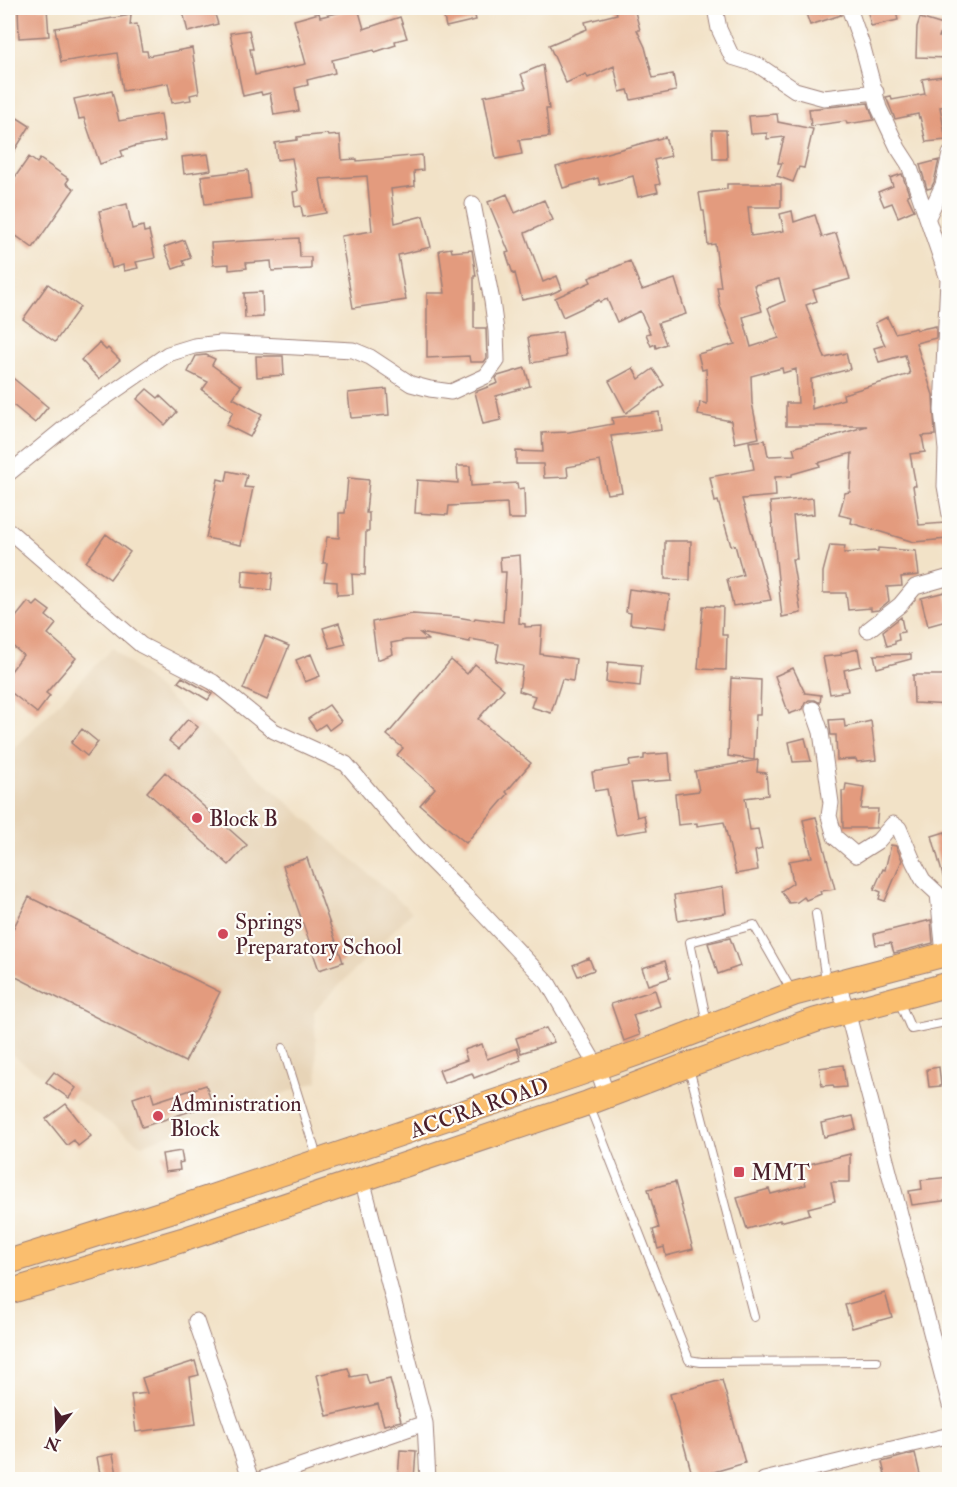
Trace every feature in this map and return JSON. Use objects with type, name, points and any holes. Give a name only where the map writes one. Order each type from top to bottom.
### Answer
[{"type":"main road","name":"ACCRA ROAD","points":[[8,1262],[597,1067],[794,994],[947,953]]},
{"type":"main road","name":"ACCRA ROAD","points":[[8,1292],[182,1240],[598,1100],[688,1065],[816,1020],[950,984]]},
{"type":"street","points":[[714,8],[719,29],[732,57],[758,65],[795,90],[824,98],[876,92]]},
{"type":"street","points":[[849,8],[879,108],[909,165],[949,279],[942,410],[946,450],[945,486],[950,515]]},
{"type":"street","points":[[928,217],[943,185],[950,154]]},
{"type":"street","points":[[8,474],[84,412],[150,366],[168,354],[194,346],[221,343],[352,350],[370,357],[411,384],[451,392],[486,376],[497,361],[496,332],[473,204]]},
{"type":"street","points":[[8,530],[141,645],[213,682],[274,731],[346,764],[416,846],[548,983],[597,1067],[598,1100]]},
{"type":"street","points":[[868,630],[900,605],[915,588],[950,577]]},
{"type":"street","points":[[813,709],[821,732],[831,803],[829,816],[835,837],[856,855],[878,841],[893,824],[899,828],[923,880],[938,894],[947,953]]},
{"type":"street","points":[[832,983],[847,1011],[950,1405]]},
{"type":"street","points":[[362,1179],[425,1423],[428,1479]]},
{"type":"street","points":[[196,1321],[251,1479]]},
{"type":"street","points":[[259,1479],[425,1423]]},
{"type":"street","points":[[764,1479],[950,1435]]},
{"type":"lane","points":[[816,914],[832,983]]},
{"type":"lane","points":[[708,1027],[690,942],[754,925],[794,994]]},
{"type":"lane","points":[[897,997],[911,1029],[950,1022]]},
{"type":"lane","points":[[283,1048],[318,1161]]},
{"type":"lane","points":[[688,1065],[754,1317]]},
{"type":"lane","points":[[598,1100],[689,1360],[701,1362],[877,1361]]},
{"type":"shaded area","points":[[112,648],[412,912],[314,1011],[318,1081],[141,1145],[8,1052],[8,755]]},
{"type":"building","points":[[18,8],[47,8],[49,36],[19,38]]},
{"type":"building","points":[[182,8],[213,8],[218,24],[188,32]]},
{"type":"building","points":[[358,8],[364,29],[400,17],[407,38],[395,41],[396,45],[375,52],[374,50],[332,60],[335,73],[307,80],[308,85],[295,88],[299,111],[274,115],[270,93],[262,95],[261,92],[243,96],[230,33],[249,30],[255,75],[306,64],[294,20],[319,13],[320,17]]},
{"type":"building","points":[[442,8],[473,8],[476,20],[446,27]]},
{"type":"building","points":[[615,8],[634,8],[640,30],[637,30],[645,47],[653,78],[673,74],[676,91],[631,100],[628,90],[620,92],[614,66],[588,78],[586,74],[566,83],[549,45],[587,29],[585,22],[617,14]]},
{"type":"building","points":[[804,8],[839,8],[841,15],[810,25]]},
{"type":"building","points":[[867,8],[895,8],[898,20],[871,26]]},
{"type":"building","points":[[131,15],[130,25],[137,24],[142,51],[147,51],[148,56],[192,48],[199,93],[190,95],[191,100],[172,103],[168,83],[123,91],[117,53],[61,62],[55,28]]},
{"type":"building","points":[[920,18],[943,25],[939,37],[950,37],[950,58],[916,57],[917,27]]},
{"type":"building","points":[[543,65],[549,109],[546,109],[549,137],[519,140],[522,154],[496,159],[484,96],[526,88],[521,74]]},
{"type":"building","points":[[950,75],[950,106],[940,107],[946,140],[926,142],[918,114],[895,119],[886,97],[891,96],[892,100],[925,94],[922,79]]},
{"type":"building","points":[[112,91],[119,121],[161,114],[165,141],[135,146],[121,151],[123,156],[100,164],[84,118],[79,119],[74,99]]},
{"type":"building","points":[[868,103],[874,120],[811,126],[809,109]]},
{"type":"building","points":[[8,112],[30,126],[8,161]]},
{"type":"building","points":[[777,114],[778,122],[813,129],[804,168],[799,167],[793,182],[777,176],[782,163],[778,163],[784,137],[767,139],[767,133],[751,134],[749,116]]},
{"type":"building","points":[[712,130],[726,130],[727,159],[713,159]]},
{"type":"building","points":[[328,134],[329,136],[340,135],[342,160],[357,159],[357,161],[422,155],[423,170],[414,171],[415,186],[391,189],[395,223],[423,216],[431,247],[398,255],[406,300],[353,308],[341,236],[372,231],[367,176],[320,179],[326,213],[303,217],[301,206],[295,207],[293,192],[298,191],[292,158],[277,160],[275,143],[297,140],[297,137]]},
{"type":"building","points":[[665,137],[671,156],[654,160],[660,184],[656,185],[658,192],[638,197],[633,176],[600,185],[598,178],[563,188],[556,167]]},
{"type":"building","points":[[208,154],[211,170],[184,174],[182,157]]},
{"type":"building","points":[[29,157],[37,163],[40,159],[69,179],[66,183],[74,189],[33,248],[8,230],[8,192],[15,181],[13,180]]},
{"type":"building","points":[[939,160],[934,182],[931,188],[927,189],[920,165]]},
{"type":"building","points":[[248,170],[251,198],[205,204],[201,176]]},
{"type":"building","points":[[902,174],[909,194],[907,195],[914,210],[898,217],[892,203],[884,206],[878,192],[893,186],[890,178]]},
{"type":"building","points":[[727,184],[781,184],[781,207],[748,207],[751,236],[784,231],[780,214],[792,211],[794,222],[815,215],[822,237],[836,233],[850,279],[813,290],[817,301],[806,305],[825,358],[846,353],[850,369],[811,379],[812,409],[844,399],[843,394],[910,374],[905,355],[879,362],[874,348],[885,345],[875,323],[887,317],[895,333],[936,326],[936,338],[916,343],[933,395],[935,435],[922,436],[925,452],[910,454],[916,486],[913,486],[919,525],[945,523],[947,539],[914,542],[851,523],[852,518],[839,515],[845,493],[850,492],[852,453],[818,463],[820,466],[792,474],[792,476],[775,477],[776,496],[742,499],[771,600],[733,606],[727,579],[743,575],[735,545],[731,546],[718,501],[715,502],[710,477],[754,469],[749,442],[765,440],[768,456],[795,455],[793,448],[867,426],[786,426],[786,403],[798,403],[796,369],[783,373],[782,368],[751,376],[752,403],[759,438],[735,443],[731,421],[698,415],[700,402],[707,404],[707,389],[706,369],[702,370],[698,354],[735,344],[720,306],[717,287],[721,287],[715,244],[708,245],[704,211],[702,211],[699,193],[727,189]],"holes":[[[779,279],[785,301],[768,308],[779,338],[751,347],[743,317],[762,311],[754,285]]]},
{"type":"building","points":[[507,194],[515,213],[544,200],[553,220],[525,233],[543,282],[557,276],[562,289],[551,294],[522,300],[515,273],[513,274],[506,253],[509,252],[488,202]]},
{"type":"building","points":[[127,204],[132,229],[143,226],[144,232],[149,231],[155,258],[136,262],[138,268],[124,271],[123,265],[112,268],[99,211]]},
{"type":"building","points":[[299,238],[300,257],[311,257],[311,269],[272,271],[271,261],[246,263],[247,268],[229,270],[229,264],[213,265],[211,243]]},
{"type":"building","points":[[184,240],[191,258],[183,261],[185,265],[173,269],[164,247]]},
{"type":"building","points":[[451,248],[452,252],[472,250],[476,276],[474,276],[474,328],[486,328],[487,358],[484,362],[470,362],[469,356],[427,358],[427,293],[445,293],[439,250]]},
{"type":"building","points":[[630,261],[642,290],[675,279],[686,314],[658,323],[666,344],[656,348],[655,344],[651,346],[646,334],[650,333],[640,311],[617,322],[607,299],[600,302],[599,300],[563,317],[555,298],[591,282],[589,278]]},
{"type":"building","points":[[48,284],[80,307],[55,342],[23,319]]},
{"type":"building","points":[[262,292],[263,317],[245,318],[244,293]]},
{"type":"building","points":[[562,332],[566,357],[532,363],[528,337]]},
{"type":"building","points":[[99,343],[120,360],[99,379],[81,360]]},
{"type":"building","points":[[206,355],[215,359],[212,365],[241,386],[233,398],[262,414],[250,437],[226,425],[233,412],[202,390],[208,382],[188,372],[196,356]]},
{"type":"building","points":[[256,356],[283,356],[284,375],[257,377]]},
{"type":"building","points":[[525,368],[530,386],[496,396],[501,420],[483,424],[475,392],[498,383],[496,378],[498,376]]},
{"type":"building","points":[[633,368],[639,379],[653,369],[664,385],[626,413],[609,381]]},
{"type":"building","points":[[8,374],[48,407],[35,423],[8,401]]},
{"type":"building","points":[[147,389],[158,398],[160,396],[177,412],[165,425],[137,399]]},
{"type":"building","points":[[387,389],[389,415],[351,418],[348,393]]},
{"type":"building","points":[[659,412],[661,430],[611,436],[622,492],[607,494],[600,461],[567,467],[568,477],[544,478],[543,464],[516,464],[516,451],[543,452],[542,433],[569,432],[613,424],[612,418]]},
{"type":"building","points":[[457,466],[470,466],[471,486],[517,483],[518,489],[524,488],[525,519],[508,519],[507,503],[449,506],[448,515],[415,513],[417,480],[458,483]]},
{"type":"building","points":[[228,471],[247,475],[244,487],[253,488],[241,545],[206,538],[218,479],[226,481]]},
{"type":"building","points":[[348,478],[369,480],[366,513],[369,513],[369,531],[366,531],[365,575],[352,574],[353,594],[337,595],[337,582],[324,581],[327,563],[323,563],[327,537],[339,538],[339,513],[345,513]]},
{"type":"building","points":[[813,498],[814,514],[793,516],[797,559],[792,559],[801,613],[782,617],[770,502]]},
{"type":"building","points":[[106,534],[130,552],[110,579],[86,562]]},
{"type":"building","points":[[665,541],[691,541],[690,580],[665,579]]},
{"type":"building","points":[[830,545],[845,546],[844,553],[878,551],[878,548],[916,551],[919,575],[901,577],[902,586],[887,587],[889,601],[878,610],[871,611],[871,608],[848,610],[846,593],[823,593],[823,572]]},
{"type":"building","points":[[520,555],[519,623],[525,624],[525,627],[542,626],[540,654],[576,659],[573,681],[562,679],[551,713],[531,707],[535,696],[519,691],[523,666],[496,661],[499,644],[470,639],[470,642],[420,633],[428,640],[391,643],[393,654],[377,660],[372,622],[412,614],[503,622],[506,572],[501,572],[500,557]]},
{"type":"building","points":[[243,570],[273,573],[271,590],[242,587]]},
{"type":"building","points":[[629,589],[670,595],[665,628],[630,624],[631,613],[626,612]]},
{"type":"building","points":[[945,592],[950,620],[928,626],[921,598]]},
{"type":"building","points":[[28,602],[34,606],[38,602],[50,611],[46,616],[56,624],[48,634],[76,658],[46,693],[50,696],[37,713],[8,690],[8,675],[23,655],[8,642],[8,610],[16,617]]},
{"type":"building","points":[[703,606],[723,607],[722,635],[727,635],[726,670],[698,669]]},
{"type":"building","points":[[901,617],[904,632],[898,633],[899,640],[895,641],[895,644],[887,646],[883,631]]},
{"type":"building","points":[[339,623],[346,644],[330,648],[323,628]]},
{"type":"building","points":[[265,636],[289,646],[267,700],[243,689]]},
{"type":"building","points":[[858,649],[861,666],[844,670],[848,691],[830,694],[823,657],[841,655],[841,653]]},
{"type":"building","points":[[311,654],[320,676],[305,682],[296,660]]},
{"type":"building","points":[[911,654],[911,659],[877,668],[874,655]]},
{"type":"building","points":[[451,660],[467,674],[475,664],[504,689],[478,719],[531,763],[466,843],[420,805],[435,788],[397,755],[403,748],[387,735]]},
{"type":"building","points":[[608,662],[642,665],[640,686],[606,682]]},
{"type":"building","points":[[793,668],[805,693],[821,695],[820,703],[809,700],[803,709],[789,714],[775,676]]},
{"type":"building","points":[[913,675],[950,675],[950,705],[914,703]]},
{"type":"building","points":[[182,677],[212,694],[208,700],[178,682]]},
{"type":"building","points":[[731,678],[761,680],[760,715],[756,715],[754,760],[728,756]]},
{"type":"building","points":[[329,705],[341,721],[329,730],[325,724],[316,730],[308,719]]},
{"type":"building","points":[[188,719],[198,727],[179,749],[169,741]]},
{"type":"building","points":[[844,719],[845,727],[871,721],[876,760],[857,762],[856,759],[837,760],[836,735],[831,735],[829,720]]},
{"type":"building","points":[[82,729],[98,742],[87,756],[71,743]]},
{"type":"building","points":[[805,738],[811,761],[793,762],[789,742]]},
{"type":"building","points":[[669,753],[671,780],[631,783],[637,817],[644,815],[647,830],[616,835],[607,789],[595,791],[592,772],[630,766],[629,761],[644,759],[644,755]]},
{"type":"building","points":[[758,760],[757,772],[766,773],[768,795],[745,798],[750,830],[758,829],[762,849],[755,851],[758,870],[736,874],[724,822],[697,826],[697,823],[678,825],[675,794],[699,791],[695,771]]},
{"type":"building","name":"Block B","points":[[165,772],[247,845],[229,865],[147,792]]},
{"type":"building","points":[[846,784],[864,787],[861,809],[878,809],[876,828],[843,828],[842,791],[845,791]]},
{"type":"building","points":[[816,817],[835,889],[820,891],[821,894],[806,900],[804,897],[797,902],[789,903],[781,891],[793,883],[789,861],[812,857],[803,820]]},
{"type":"building","points":[[945,832],[950,846],[950,886],[946,887],[932,836]]},
{"type":"building","points":[[891,845],[896,846],[902,860],[885,901],[879,899],[881,892],[874,889],[883,869],[885,870]]},
{"type":"building","points":[[307,858],[343,962],[319,970],[283,866]]},
{"type":"building","points":[[723,887],[726,913],[678,921],[674,895]]},
{"type":"building","points":[[29,897],[220,992],[185,1062],[8,973],[8,939]]},
{"type":"building","points":[[931,920],[933,943],[894,953],[891,943],[876,945],[874,934]]},
{"type":"building","points":[[730,938],[740,966],[718,974],[708,943]]},
{"type":"building","points":[[589,958],[594,970],[578,976],[573,965]]},
{"type":"building","points":[[665,961],[670,978],[648,985],[642,968]]},
{"type":"building","points":[[655,990],[660,1006],[633,1015],[640,1035],[624,1041],[611,1004]]},
{"type":"building","points":[[546,1028],[554,1042],[521,1053],[516,1038]]},
{"type":"building","points":[[482,1044],[487,1059],[517,1048],[521,1060],[474,1078],[472,1073],[444,1083],[439,1070],[467,1060],[464,1050]]},
{"type":"building","points":[[843,1065],[846,1087],[822,1086],[819,1068]]},
{"type":"building","points":[[939,1067],[941,1086],[929,1087],[927,1069]]},
{"type":"building","points":[[54,1072],[76,1088],[69,1098],[46,1082]]},
{"type":"building","name":"Administration Block","points":[[206,1085],[212,1104],[142,1127],[133,1098],[151,1092],[154,1102]]},
{"type":"building","points":[[66,1104],[91,1136],[78,1146],[74,1140],[67,1145],[46,1119]]},
{"type":"building","points":[[853,1116],[856,1129],[824,1137],[821,1123]]},
{"type":"building","points":[[181,1151],[183,1162],[179,1163],[180,1170],[165,1172],[162,1154]]},
{"type":"building","points":[[850,1154],[850,1182],[831,1182],[835,1201],[808,1208],[810,1214],[747,1229],[737,1198],[769,1189],[771,1194],[806,1185],[801,1166]]},
{"type":"building","points":[[950,1177],[950,1200],[912,1205],[909,1191],[922,1189],[921,1180]]},
{"type":"building","points":[[675,1182],[693,1249],[666,1256],[664,1247],[658,1249],[653,1230],[659,1228],[648,1189]]},
{"type":"building","points":[[885,1293],[892,1317],[852,1328],[845,1305]]},
{"type":"building","points":[[195,1361],[199,1375],[190,1377],[196,1424],[136,1432],[131,1395],[147,1393],[142,1378]]},
{"type":"building","points":[[348,1368],[351,1377],[366,1374],[369,1384],[390,1379],[401,1421],[384,1425],[378,1404],[327,1416],[317,1375]]},
{"type":"building","points":[[722,1380],[745,1463],[693,1478],[670,1394]]},
{"type":"building","points":[[400,1450],[416,1451],[414,1479],[398,1479]]},
{"type":"building","points":[[915,1453],[921,1479],[886,1479],[882,1462]]},
{"type":"building","points":[[113,1454],[118,1479],[101,1479],[97,1457]]},
{"type":"place","name":"Block B","points":[[197,818]]},
{"type":"place","name":"Springs Preparatory School","points":[[223,934]]},
{"type":"place","name":"Administration Block","points":[[158,1116]]},
{"type":"place","name":"MMT","points":[[739,1172]]}]
